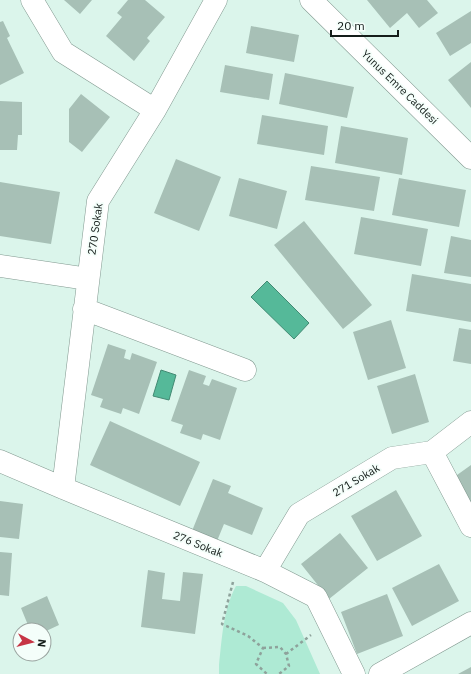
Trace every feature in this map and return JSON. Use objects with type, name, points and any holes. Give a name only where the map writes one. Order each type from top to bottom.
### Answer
[{"type":"street","points":[[32,0],[63,52],[155,110]]},
{"type":"street","name":"270 Sokak","points":[[62,488],[98,201],[155,110],[216,0]]},
{"type":"street","name":"Yunus Emre Caddesi","points":[[321,3],[468,149]]},
{"type":"street","points":[[0,266],[88,279]]},
{"type":"street","points":[[84,309],[245,370]]},
{"type":"street","name":"271 Sokak","points":[[265,571],[299,514],[392,458],[432,452],[471,422]]},
{"type":"street","points":[[432,452],[471,526]]},
{"type":"street","name":"276 Sokak","points":[[0,460],[62,488],[265,571],[316,597],[354,674]]},
{"type":"street","points":[[380,674],[471,622]]},
{"type":"path","points":[[239,561],[222,624],[248,636],[263,648],[280,647],[286,654],[289,666],[279,674]]},
{"type":"path","points":[[286,654],[328,622]]},
{"type":"path","points":[[263,648],[256,664],[267,674]]},
{"type":"shaded area","points":[[267,281],[309,323],[294,339],[251,297]]},
{"type":"shaded area","points":[[161,370],[176,375],[169,400],[153,396]]},
{"type":"shaded area","points":[[236,586],[246,586],[283,603],[296,620],[320,674],[219,674],[224,625],[228,605]]},
{"type":"building","points":[[64,0],[92,0],[80,14]]},
{"type":"building","points":[[128,0],[145,0],[165,17],[147,38],[150,41],[134,61],[106,36],[122,17],[117,13]]},
{"type":"building","points":[[367,0],[427,0],[438,13],[419,28],[407,13],[390,28]]},
{"type":"building","points":[[471,11],[471,43],[450,56],[436,33]]},
{"type":"building","points":[[3,21],[10,36],[7,38],[24,73],[0,85],[0,22]]},
{"type":"building","points":[[251,26],[299,35],[294,62],[246,53]]},
{"type":"building","points":[[471,62],[471,108],[448,80]]},
{"type":"building","points":[[225,65],[273,74],[269,100],[220,92]]},
{"type":"building","points":[[285,73],[354,87],[347,118],[279,104]]},
{"type":"building","points":[[81,94],[110,117],[82,152],[69,142],[69,109]]},
{"type":"building","points":[[0,101],[22,102],[22,135],[18,135],[17,150],[0,150]]},
{"type":"building","points":[[262,115],[328,126],[324,155],[257,144]]},
{"type":"building","points":[[341,126],[408,138],[402,175],[335,163]]},
{"type":"building","points":[[176,159],[221,177],[199,231],[154,213]]},
{"type":"building","points":[[311,166],[380,177],[374,211],[305,200]]},
{"type":"building","points":[[239,178],[287,191],[277,229],[229,216]]},
{"type":"building","points":[[399,178],[466,190],[459,227],[392,215]]},
{"type":"building","points":[[0,182],[60,192],[51,244],[0,236]]},
{"type":"building","points":[[361,217],[428,229],[421,266],[354,254]]},
{"type":"building","points":[[304,221],[372,305],[343,329],[274,245]]},
{"type":"building","points":[[451,236],[471,240],[471,277],[444,273]]},
{"type":"building","points":[[412,274],[471,284],[471,322],[406,311]]},
{"type":"building","points":[[391,320],[406,368],[368,380],[353,332]]},
{"type":"building","points":[[459,328],[471,330],[471,364],[453,361]]},
{"type":"building","points":[[108,344],[126,350],[124,358],[130,360],[132,353],[157,362],[139,414],[123,408],[121,414],[100,407],[103,399],[91,395]]},
{"type":"building","points":[[189,370],[206,376],[203,384],[209,386],[212,379],[237,388],[220,440],[203,434],[201,440],[180,433],[183,425],[171,421]]},
{"type":"building","points":[[415,374],[429,422],[392,434],[377,386]]},
{"type":"building","points":[[110,421],[200,462],[180,506],[90,465]]},
{"type":"building","points":[[471,465],[471,512],[450,480]]},
{"type":"building","points":[[213,479],[231,486],[228,493],[263,508],[252,535],[224,524],[217,541],[192,531]]},
{"type":"building","points":[[396,490],[422,536],[377,561],[351,516]]},
{"type":"building","points":[[0,501],[23,504],[19,539],[0,537]]},
{"type":"building","points":[[340,533],[368,568],[329,599],[301,564]]},
{"type":"building","points":[[0,552],[12,553],[9,596],[0,595]]},
{"type":"building","points":[[439,564],[459,601],[412,626],[392,588]]},
{"type":"building","points":[[148,570],[165,573],[162,599],[180,601],[183,572],[203,574],[195,634],[141,627]]},
{"type":"building","points":[[387,594],[403,636],[357,654],[341,612]]},
{"type":"building","points":[[47,596],[59,625],[52,628],[52,622],[27,622],[21,608]]},
{"type":"building","points":[[471,667],[471,674],[458,674]]}]
